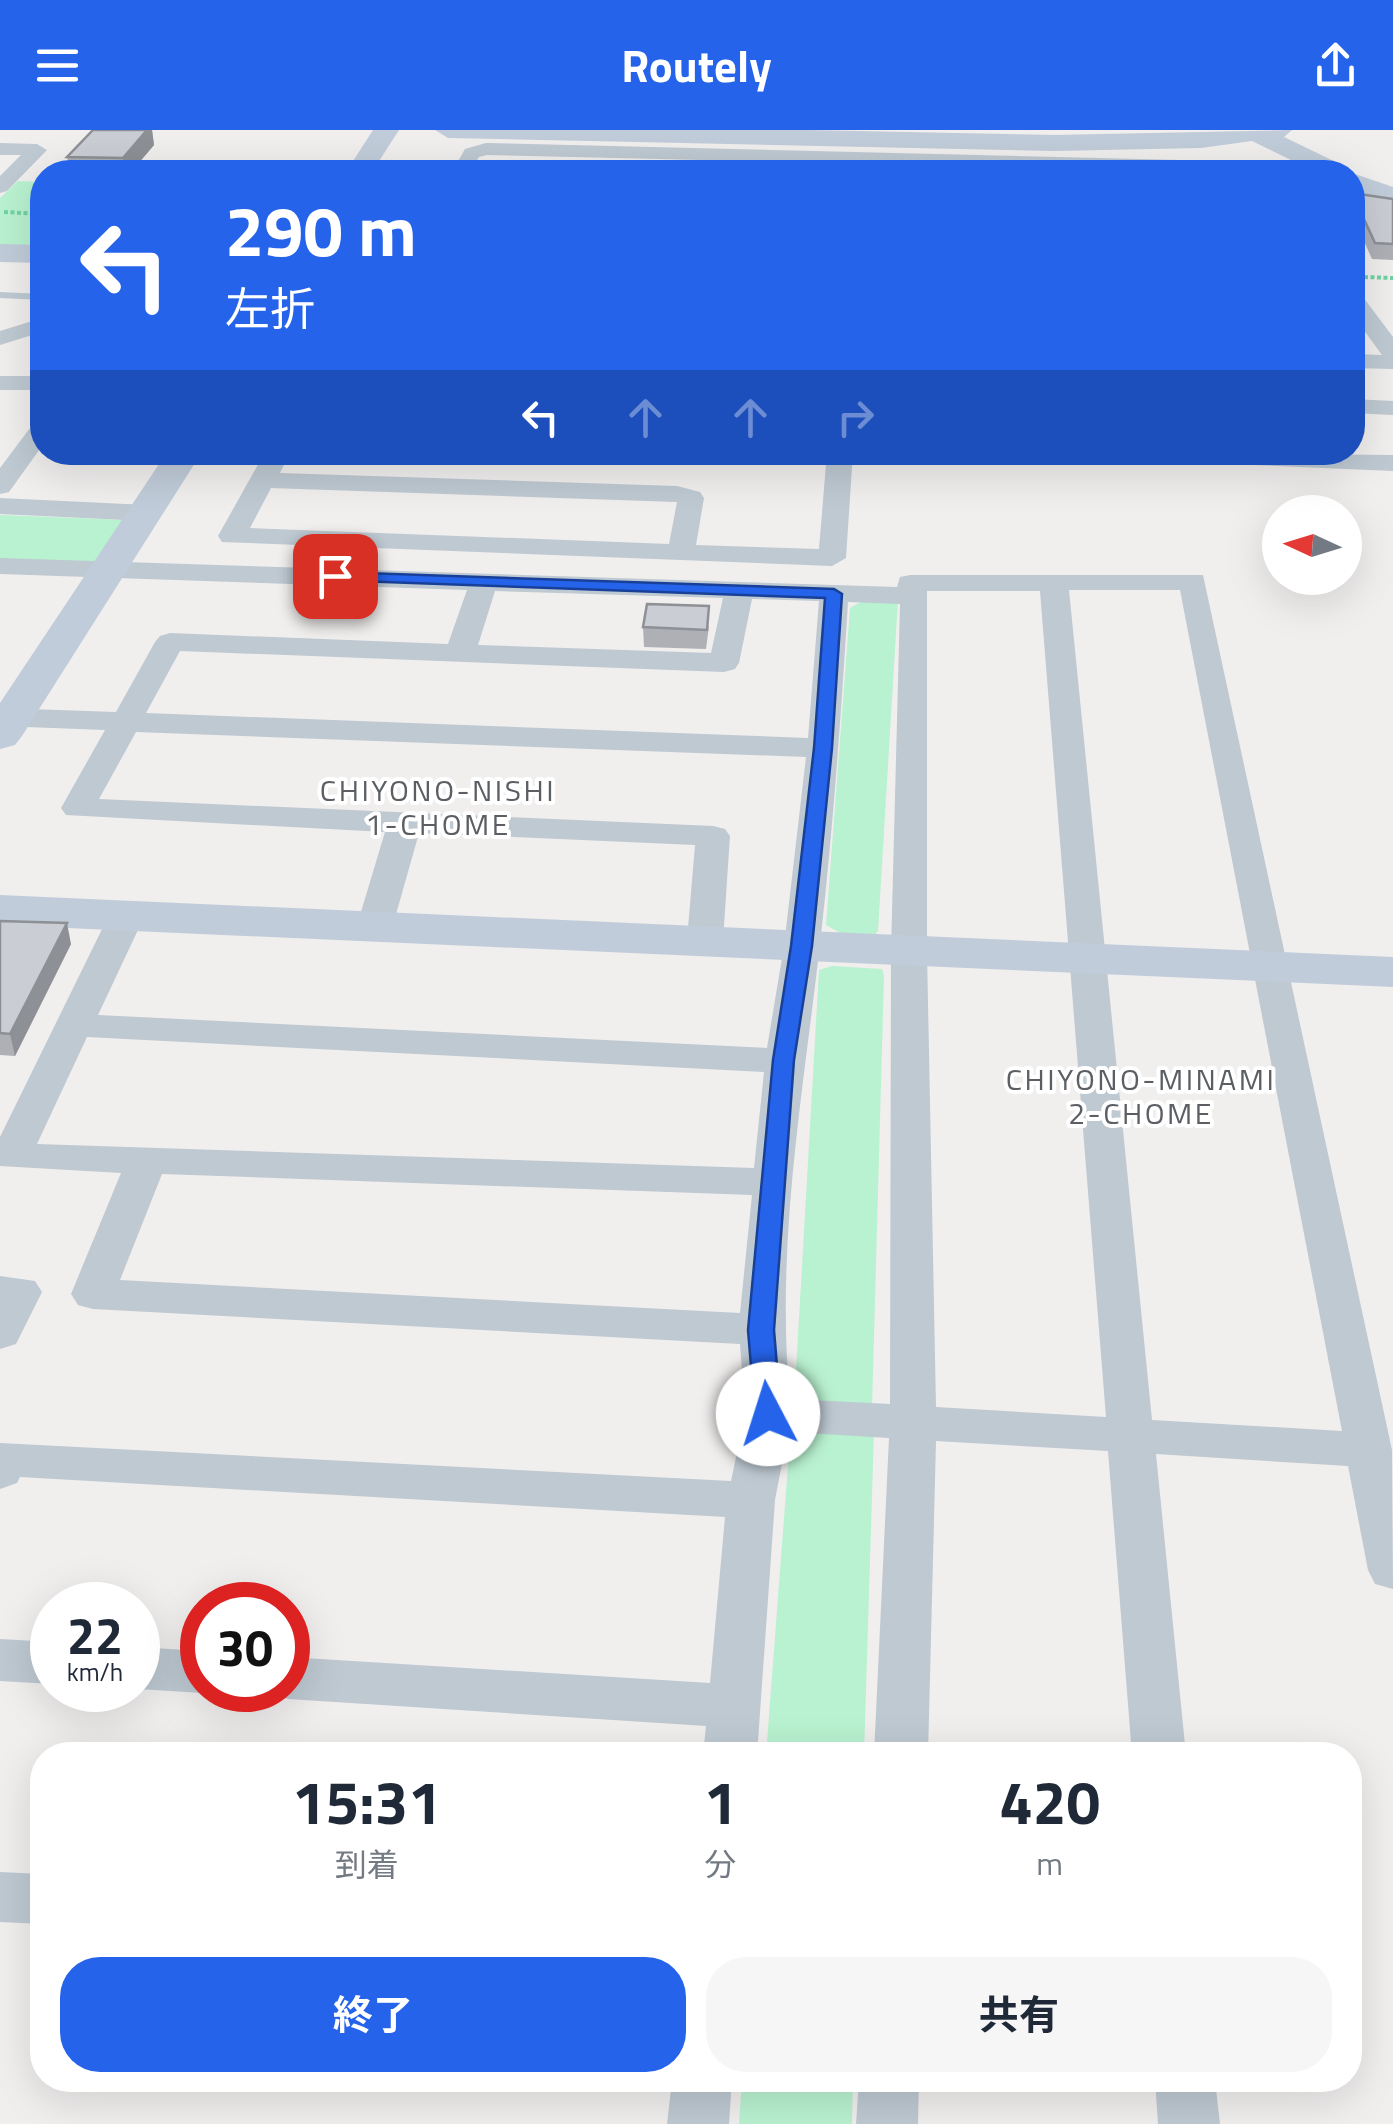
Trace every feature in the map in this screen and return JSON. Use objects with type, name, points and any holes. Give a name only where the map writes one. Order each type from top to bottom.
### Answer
[{"type":"main road","points":[[367,160],[386,130]]},
{"type":"main road","points":[[448,130],[1055,143],[1201,140],[1262,131],[1314,160]]},
{"type":"main road","points":[[763,130],[1053,138],[1222,130]]},
{"type":"main road","points":[[1365,186],[1393,197]]},
{"type":"main road","points":[[3,258],[30,255]]},
{"type":"main road","points":[[4,723],[111,570],[177,465]]},
{"type":"main road","points":[[0,910],[1393,972]]},
{"type":"street","points":[[0,149],[37,150],[2,183]]},
{"type":"street","points":[[468,160],[472,153],[486,150],[607,160]]},
{"type":"street","points":[[1365,323],[1393,354]]},
{"type":"street","points":[[0,338],[30,329]]},
{"type":"street","points":[[1365,361],[1393,362]]},
{"type":"street","points":[[0,382],[30,383]]},
{"type":"street","points":[[1365,407],[1393,408]]},
{"type":"street","points":[[0,486],[30,446]]},
{"type":"street","points":[[1365,462],[1393,463]]},
{"type":"street","points":[[271,465],[232,536],[832,558],[839,465]]},
{"type":"street","points":[[262,480],[677,494],[691,498],[681,552]]},
{"type":"street","points":[[0,506],[147,513]]},
{"type":"street","points":[[0,566],[915,596]]},
{"type":"street","points":[[460,653],[484,581]]},
{"type":"street","points":[[902,1742],[914,1423],[909,952],[915,596],[910,582],[1193,581],[1393,1570]]},
{"type":"street","points":[[1054,583],[1134,1436],[1158,1742]]},
{"type":"street","points":[[705,940],[713,836],[78,808],[170,642],[724,663],[739,592]]},
{"type":"street","points":[[310,1681],[732,1731],[751,1500],[768,1414],[761,1330],[784,1060],[802,946],[834,594]]},
{"type":"street","points":[[4,723],[125,721],[823,748]]},
{"type":"street","points":[[375,925],[405,822]]},
{"type":"street","points":[[127,915],[10,1156],[774,1182]]},
{"type":"street","points":[[74,1026],[784,1060]]},
{"type":"street","points":[[147,1160],[93,1294],[761,1330]]},
{"type":"street","points":[[0,1291],[20,1292],[0,1334]]},
{"type":"street","points":[[768,1414],[1368,1450]]},
{"type":"street","points":[[0,1470],[5,1458],[751,1500]]},
{"type":"street","points":[[0,1660],[30,1662]]},
{"type":"street","points":[[0,1897],[30,1898]]},
{"type":"street","points":[[698,2124],[701,2092]]},
{"type":"street","points":[[887,2124],[888,2092]]},
{"type":"street","points":[[1186,2092],[1189,2124]]},
{"type":"lane","points":[[3,298],[30,297]]},
{"type":"path","points":[[1365,277],[1393,278]]},
{"type":"green space","points":[[18,181],[30,182],[30,248],[0,247],[0,198]]},
{"type":"green space","points":[[0,515],[128,520],[98,563],[0,560]]},
{"type":"green space","points":[[864,600],[898,600],[878,931],[873,937],[842,934],[826,925],[850,608]]},
{"type":"green space","points":[[832,966],[882,969],[884,976],[872,1409],[794,1405],[819,970]]},
{"type":"green space","points":[[791,1426],[874,1431],[864,1742],[767,1742]]},
{"type":"green space","points":[[741,2092],[853,2092],[852,2124],[739,2124]]},
{"type":"building","points":[[93,130],[147,130],[123,158],[67,157]]},
{"type":"building","points":[[1365,195],[1393,199],[1393,244],[1375,243],[1365,221]]},
{"type":"building","points":[[647,604],[709,606],[707,630],[643,627]]},
{"type":"building","points":[[0,921],[67,923],[10,1034],[0,1033]]},
{"type":"district","name":"CHIYONO-NISHI 1-CHOME","points":[[438,807]]},
{"type":"district","name":"CHIYONO-MINAMI 2-CHOME","points":[[1141,1096]]},
{"type":"route","points":[[335,576],[834,594],[823,748],[802,946],[784,1060],[761,1330],[768,1414]]}]
